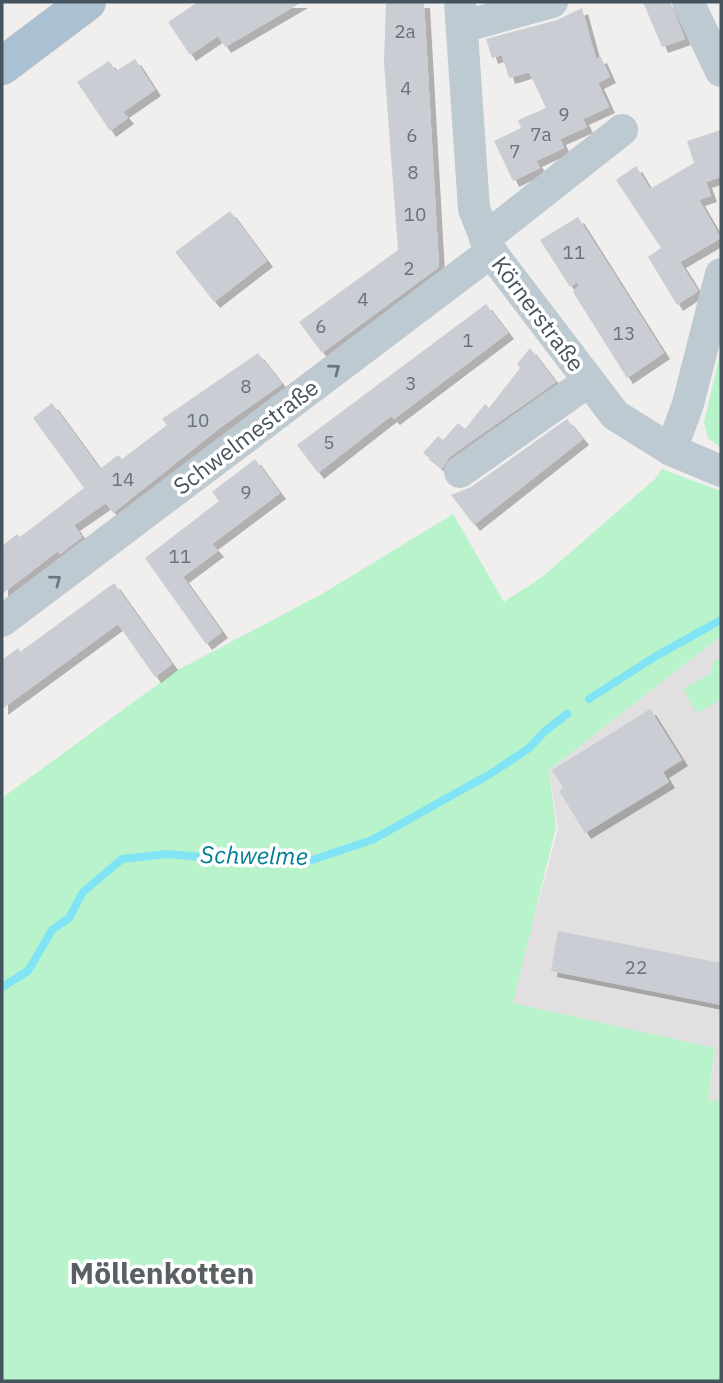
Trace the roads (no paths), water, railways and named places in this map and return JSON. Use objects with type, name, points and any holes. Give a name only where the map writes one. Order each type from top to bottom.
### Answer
[{"type":"main road","points":[[2,66],[87,2]]},
{"type":"street","points":[[461,14],[552,2]]},
{"type":"street","points":[[688,2],[721,71]]},
{"type":"street","name":"Körnerstraße","points":[[461,14],[474,209],[488,245],[615,415],[671,450],[721,471]]},
{"type":"street","name":"Schwelmestraße","points":[[2,621],[488,245],[622,130]]},
{"type":"street","points":[[671,450],[716,318],[721,274]]},
{"type":"street","points":[[460,472],[589,381]]},
{"type":"waterway","name":"Schwelme","points":[[589,699],[656,656],[721,620]]},
{"type":"waterway","name":"Schwelme","points":[[2,987],[28,971],[52,930],[69,918],[83,892],[122,859],[167,854],[239,860],[312,860],[372,840],[490,774],[528,749],[567,714]]},
{"type":"district","name":"Möllenkotten","points":[[162,1274]]}]
